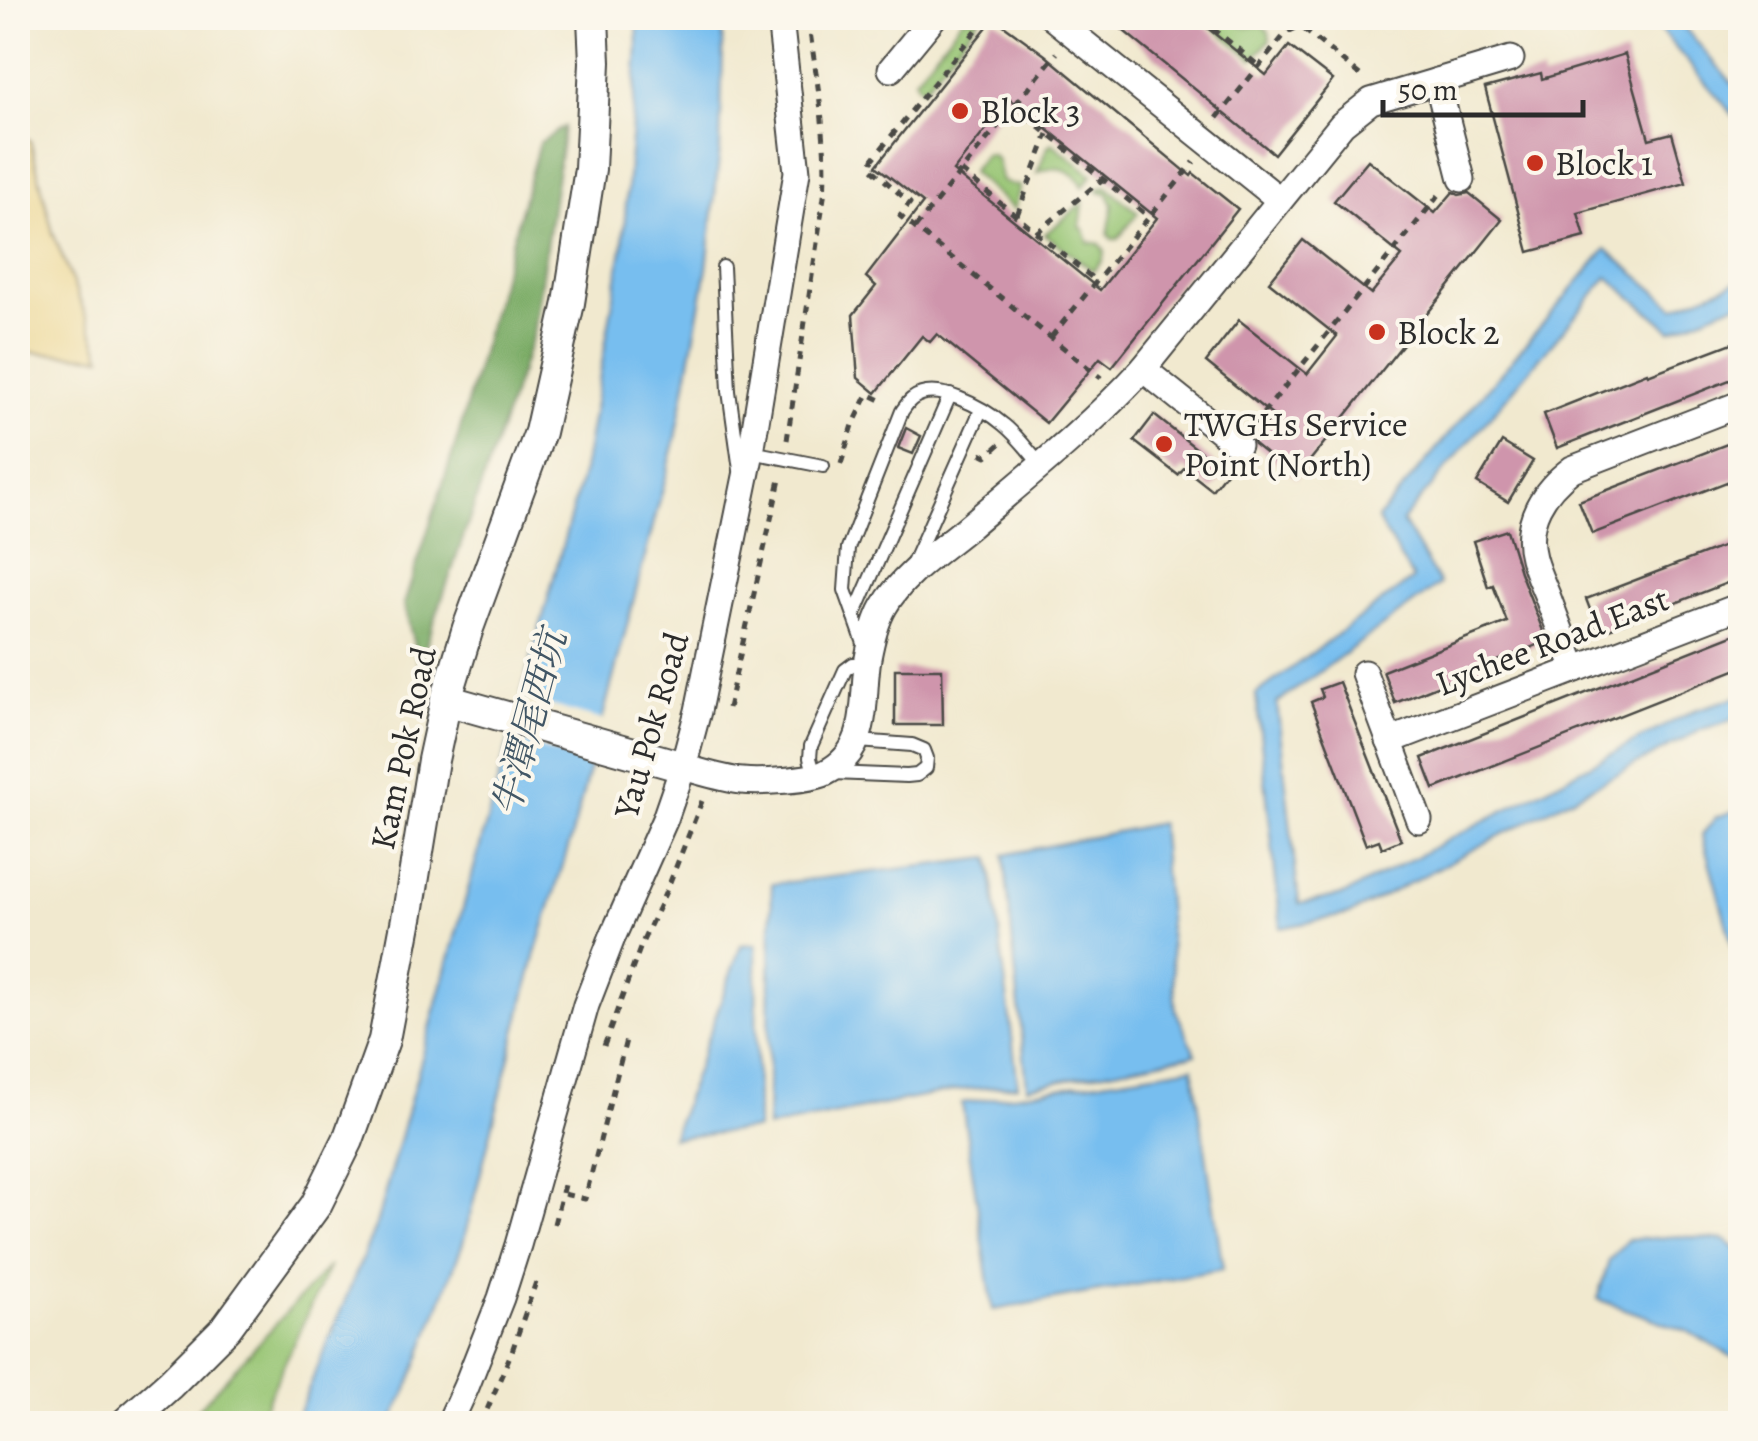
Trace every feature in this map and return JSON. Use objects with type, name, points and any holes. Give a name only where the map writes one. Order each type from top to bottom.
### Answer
[{"type":"street","name":"Kam Pok Road","points":[[125,1424],[226,1327],[316,1205],[348,1140],[384,1040],[446,700],[468,628],[540,432],[569,304],[590,169],[593,18]]},
{"type":"street","name":"Yau Pok Road","points":[[448,1424],[507,1280],[598,972],[665,819],[697,770],[698,711],[751,452],[797,172],[780,18]]},
{"type":"street","points":[[892,68],[932,18]]},
{"type":"street","points":[[1052,18],[1280,200]]},
{"type":"street","points":[[446,700],[743,781],[805,779],[844,760],[858,740],[863,724],[868,659],[882,610],[906,579],[1080,432],[1142,369],[1342,124],[1370,101],[1511,59]]},
{"type":"street","points":[[1437,81],[1456,181]]},
{"type":"street","points":[[1142,369],[1246,435]]},
{"type":"street","points":[[1575,670],[1532,556],[1534,516],[1543,497],[1572,469],[1740,404]]},
{"type":"street","name":"Lychee Road East","points":[[1389,741],[1740,606]]},
{"type":"street","points":[[1364,673],[1419,820]]},
{"type":"lane","points":[[723,267],[730,391],[743,492]]},
{"type":"lane","points":[[858,740],[912,745],[924,750],[928,758],[926,768],[918,775],[906,776],[820,774],[810,758],[811,746],[844,670],[868,659],[845,590],[848,548],[902,411],[913,398],[931,391],[950,395],[1004,424],[1041,465]]},
{"type":"lane","points":[[854,616],[950,395]]},
{"type":"lane","points":[[906,579],[982,410]]},
{"type":"lane","points":[[751,452],[823,466]]},
{"type":"path","points":[[986,18],[871,164],[873,172],[910,203],[900,216],[1107,383]]},
{"type":"path","points":[[1217,118],[1286,33],[1308,18]]},
{"type":"path","points":[[1206,19],[1259,66]]},
{"type":"path","points":[[1300,26],[1361,76]]},
{"type":"path","points":[[915,228],[1059,50]]},
{"type":"path","points":[[1014,106],[1149,217]]},
{"type":"path","points":[[1016,216],[1048,134]]},
{"type":"path","points":[[1050,338],[1194,162]]},
{"type":"path","points":[[961,171],[1096,282]]},
{"type":"path","points":[[1036,232],[1103,179]]},
{"type":"path","points":[[1246,435],[1456,181]]},
{"type":"path","points":[[823,466],[839,470],[868,394],[884,402]]},
{"type":"path","points":[[984,454],[988,456],[1005,439]]},
{"type":"path","points":[[724,723],[780,481]]},
{"type":"path","points":[[600,1059],[628,978],[694,824],[697,770]]},
{"type":"path","points":[[546,1190],[584,1198],[626,1040]]},
{"type":"path","points":[[552,1231],[566,1180]]},
{"type":"path","points":[[481,1424],[512,1352],[540,1268]]},
{"type":"green space","points":[[963,18],[979,18],[923,89],[915,79]]},
{"type":"green space","points":[[1223,18],[1234,18],[1242,27],[1262,25],[1270,40],[1253,59],[1212,26]]},
{"type":"green space","points":[[564,127],[533,335],[419,666],[404,604],[457,440],[539,143]]},
{"type":"green space","points":[[1052,143],[1092,175],[1083,187],[1065,170],[1037,173]]},
{"type":"green space","points":[[991,154],[997,160],[1003,182],[1020,186],[1014,210],[971,172],[984,155]]},
{"type":"green space","points":[[1106,186],[1138,213],[1118,239],[1108,235],[1113,205],[1107,193],[1098,191]]},
{"type":"green space","points":[[1083,203],[1080,227],[1088,242],[1100,244],[1105,252],[1093,271],[1045,234]]},
{"type":"green space","points":[[329,1266],[257,1423],[185,1423]]},
{"type":"sand","points":[[18,138],[30,140],[53,233],[102,357],[24,352],[18,348]]},
{"type":"water","name":"牛潭尾西坑","points":[[637,18],[720,18],[723,43],[720,148],[707,268],[676,438],[572,835],[536,953],[463,1243],[410,1384],[391,1423],[294,1424],[376,1225],[583,471],[623,244]]},
{"type":"water","points":[[1650,18],[1676,18],[1740,92],[1740,123]]},
{"type":"water","points":[[1606,249],[1675,307],[1740,280],[1740,302],[1671,330],[1608,277],[1402,521],[1440,584],[1277,703],[1299,904],[1343,895],[1695,710],[1740,696],[1740,717],[1703,729],[1350,914],[1281,928],[1256,694],[1413,579],[1377,519]]},
{"type":"water","points":[[1740,809],[1740,973],[1702,835],[1716,817]]},
{"type":"water","points":[[1160,823],[1176,1011],[1196,1054],[1027,1087],[1004,855]]},
{"type":"water","points":[[990,858],[1018,1085],[957,1090],[767,1128],[772,884]]},
{"type":"water","points":[[756,944],[757,1129],[672,1138],[741,945]]},
{"type":"water","points":[[1193,1067],[1223,1269],[993,1310],[962,1103]]},
{"type":"water","points":[[1679,1236],[1725,1240],[1740,1252],[1740,1361],[1687,1331],[1597,1299],[1609,1261],[1627,1240]]},
{"type":"pier","points":[[515,695],[606,721],[595,764],[504,738]]},
{"type":"building","points":[[994,18],[1238,209],[1112,367],[1100,358],[1046,423],[937,334],[930,342],[922,336],[876,393],[858,378],[853,315],[876,286],[866,277],[923,203],[876,166]],"holes":[[[1010,99],[1157,218],[1100,290],[953,171]]]},
{"type":"building","points":[[1108,18],[1195,18],[1266,75],[1289,46],[1333,80],[1274,154]]},
{"type":"building","points":[[1625,54],[1649,139],[1672,133],[1686,183],[1578,213],[1585,237],[1529,252],[1485,88],[1541,73],[1542,79]]},
{"type":"building","points":[[1368,160],[1435,213],[1453,192],[1469,193],[1502,220],[1296,478],[1254,444],[1273,416],[1206,362],[1239,320],[1307,374],[1337,336],[1269,282],[1303,240],[1371,294],[1402,256],[1334,201]]},
{"type":"building","points":[[1740,340],[1740,376],[1557,448],[1544,414]]},
{"type":"building","points":[[1154,415],[1226,472],[1212,490],[1184,468],[1178,475],[1134,441]]},
{"type":"building","points":[[906,428],[921,436],[913,454],[898,448]]},
{"type":"building","points":[[1740,439],[1740,477],[1592,534],[1579,501]]},
{"type":"building","points":[[1502,442],[1533,461],[1508,502],[1477,483]]},
{"type":"building","points":[[1507,530],[1547,641],[1395,703],[1383,671],[1507,622],[1493,585],[1488,587],[1473,541]]},
{"type":"building","points":[[1740,540],[1740,578],[1599,633],[1586,599]]},
{"type":"building","points":[[1740,632],[1740,668],[1434,789],[1422,758]]},
{"type":"building","points":[[895,669],[942,669],[943,725],[895,725]]},
{"type":"building","points":[[1339,682],[1401,840],[1382,848],[1379,840],[1366,845],[1311,702],[1323,697],[1320,689]]},
{"type":"place","name":"Block 3","points":[[960,111]]},
{"type":"place","name":"Block 1","points":[[1535,163]]},
{"type":"place","name":"Block 2","points":[[1377,332]]},
{"type":"place","name":"TWGHs Service Point (North)","points":[[1164,444]]}]
